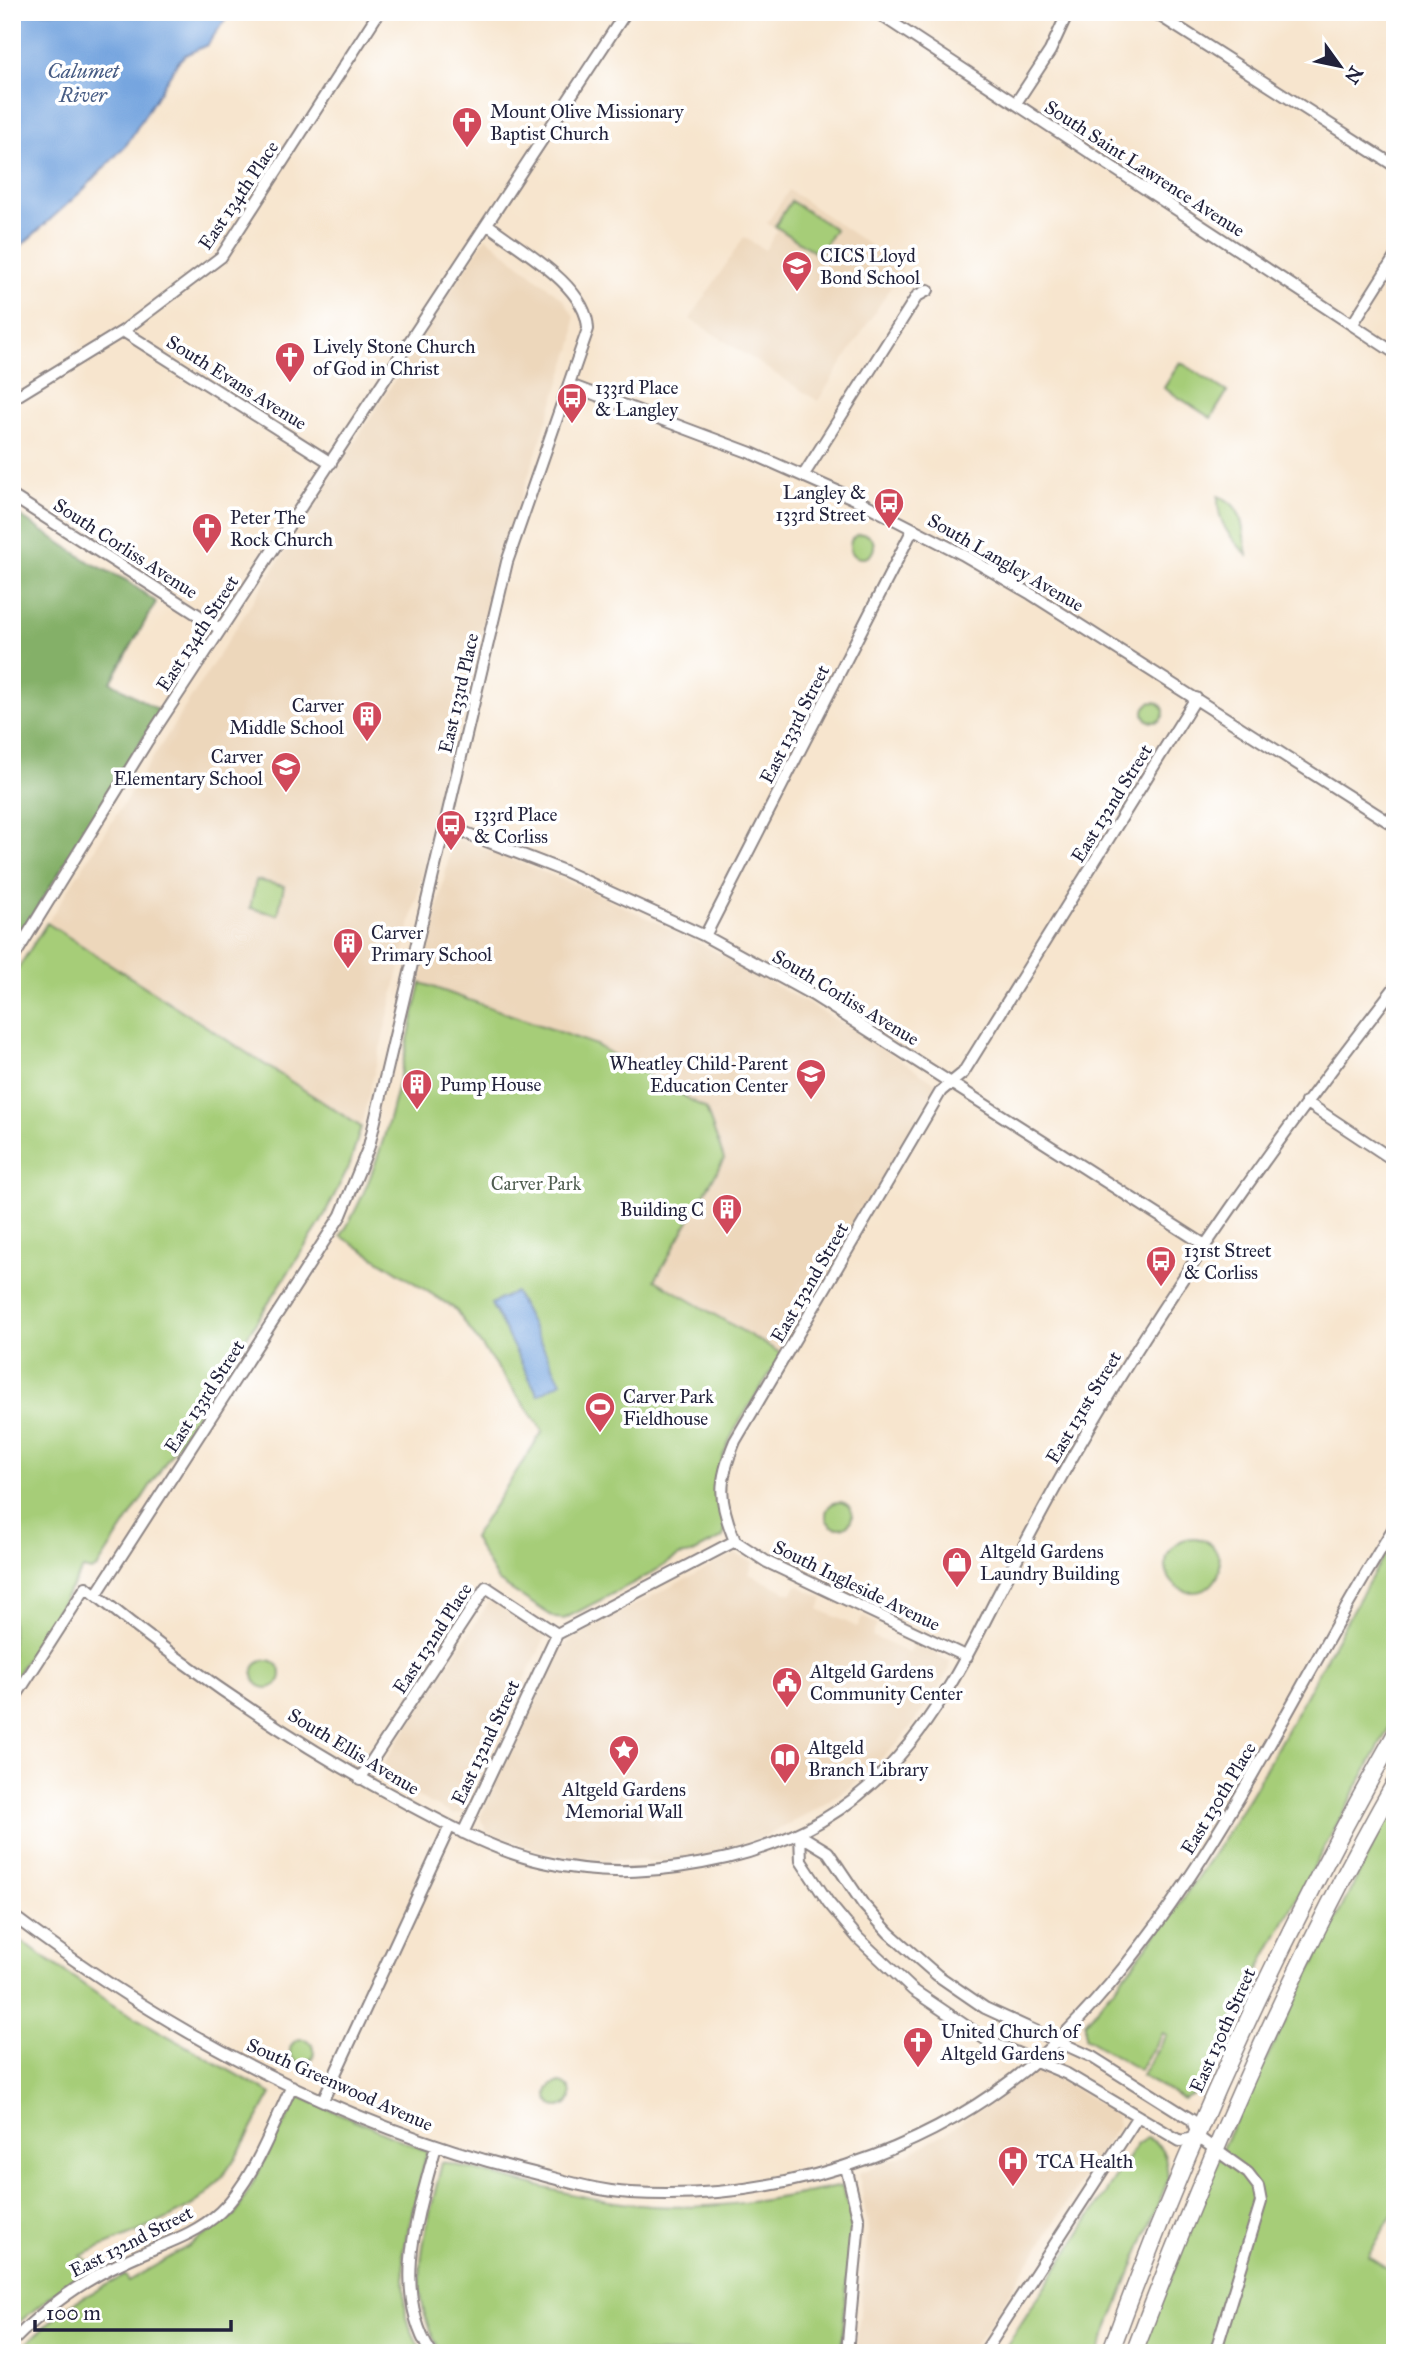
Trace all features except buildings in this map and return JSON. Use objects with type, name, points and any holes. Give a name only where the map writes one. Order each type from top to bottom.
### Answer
[{"type":"main road","name":"East 130th Street","points":[[1110,2353],[1146,2256],[1279,1956],[1395,1735]]},
{"type":"main road","points":[[1134,2353],[1215,2152],[1298,1971],[1395,1783]]},
{"type":"street","name":"East 134th Place","points":[[12,399],[124,331],[221,257],[379,12]]},
{"type":"street","name":"East 134th Street","points":[[12,960],[111,798],[220,629],[625,12]]},
{"type":"street","name":"South Saint Lawrence Avenue","points":[[876,12],[1395,353]]},
{"type":"street","points":[[1016,103],[1050,51],[1068,12]]},
{"type":"street","points":[[1154,12],[1395,166]]},
{"type":"street","name":"East 133rd Place","points":[[341,1215],[369,1146],[508,562],[586,342],[588,318],[584,307],[566,284],[487,224]]},
{"type":"street","points":[[1352,325],[1395,257]]},
{"type":"street","points":[[803,475],[917,296],[928,290]]},
{"type":"street","name":"South Evans Avenue","points":[[124,331],[331,463]]},
{"type":"street","name":"South Langley Avenue","points":[[570,385],[707,435],[803,475],[988,568],[1395,826]]},
{"type":"street","name":"South Corliss Avenue","points":[[12,496],[220,629]]},
{"type":"street","name":"East 133rd Street","points":[[705,936],[913,529]]},
{"type":"street","name":"East 132nd Street","points":[[735,1541],[724,1513],[721,1492],[722,1475],[735,1441],[942,1091],[963,1073],[1196,698]]},
{"type":"street","name":"South Corliss Avenue","points":[[445,825],[564,871],[705,936],[813,995],[1205,1245]]},
{"type":"street","name":"East 131st Street","points":[[800,1835],[832,1817],[896,1760],[939,1705],[1080,1444],[1205,1245],[1306,1102],[1395,987]]},
{"type":"street","points":[[1306,1102],[1395,1160]]},
{"type":"street","name":"East 133rd Street","points":[[96,1595],[341,1215]]},
{"type":"street","name":"East 130th Place","points":[[1034,2060],[1058,2041],[1131,1956],[1214,1843],[1337,1621],[1395,1526]]},
{"type":"street","points":[[557,1634],[735,1541]]},
{"type":"street","name":"South Ingleside Avenue","points":[[735,1541],[767,1562],[967,1657]]},
{"type":"street","name":"South Ellis Avenue","points":[[12,1702],[86,1587],[181,1663],[360,1780],[463,1833],[506,1851],[544,1863],[629,1872],[667,1870],[760,1850],[800,1835]]},
{"type":"street","name":"East 132nd Place","points":[[360,1780],[486,1587],[557,1634]]},
{"type":"street","name":"East 132nd Street","points":[[463,1833],[557,1634]]},
{"type":"street","name":"East 132nd Street","points":[[323,2100],[450,1826]]},
{"type":"street","points":[[800,1835],[828,1852],[863,1904],[929,1969],[985,2008],[1102,2063],[1192,2120],[1198,2137],[1215,2152],[1248,2173],[1258,2186],[1261,2202],[1215,2353]]},
{"type":"street","points":[[800,1835],[801,1861],[813,1881],[876,1956],[913,1990],[988,2040],[1067,2074],[1180,2141],[1198,2137]]},
{"type":"street","name":"South Greenwood Avenue","points":[[12,1915],[114,1987],[292,2086],[436,2146],[514,2168],[627,2193],[742,2189],[786,2182],[846,2167],[891,2150],[954,2119],[1034,2060]]},
{"type":"street","name":"East 132nd Street","points":[[12,2342],[51,2307],[100,2273],[184,2236],[221,2211],[246,2176],[292,2086]]},
{"type":"street","points":[[984,2353],[1138,2116]]},
{"type":"street","points":[[431,2353],[416,2325],[409,2283],[410,2259],[436,2146]]},
{"type":"street","points":[[846,2167],[859,2221],[847,2353]]},
{"type":"shaded area","name":"CICS Lloyd Bond School","points":[[789,190],[903,268],[818,401],[690,319],[744,237],[765,250],[777,231],[767,223]]},
{"type":"shaded area","name":"Carver Elementary School","points":[[486,237],[564,300],[574,317],[574,340],[508,537],[478,646],[361,1127],[47,923]]},
{"type":"shaded area","name":"Wheatley Child-Parent Education Center","points":[[460,839],[591,891],[712,949],[863,1035],[937,1084],[782,1354],[654,1280],[724,1159],[596,1045],[421,983],[452,843]]},
{"type":"shaded area","points":[[735,1554],[753,1562],[749,1574],[791,1594],[797,1585],[823,1598],[819,1609],[857,1627],[863,1617],[877,1624],[872,1636],[908,1653],[914,1643],[950,1661],[948,1672],[936,1693],[898,1743],[854,1784],[822,1806],[766,1836],[706,1856],[663,1861],[588,1859],[544,1852],[487,1832],[480,1817],[560,1649],[573,1638],[613,1616]]},
{"type":"shaded area","points":[[493,1601],[544,1634],[545,1638],[461,1813],[454,1815],[379,1777],[379,1771],[489,1602]]},
{"type":"shaded area","points":[[1035,2070],[1078,2090],[1115,2114],[1118,2125],[970,2353],[856,2353],[868,2230],[859,2173],[912,2152],[947,2132]]},
{"type":"green space","points":[[791,201],[835,229],[819,255],[775,226]]},
{"type":"green space","points":[[1180,362],[1227,392],[1211,418],[1164,388]]},
{"type":"green space","points":[[1218,496],[1227,500],[1238,513],[1247,555],[1222,522]]},
{"type":"green space","points":[[12,511],[91,563],[126,580],[156,602],[111,682],[160,711],[12,948]]},
{"type":"green space","points":[[862,534],[871,537],[874,546],[871,555],[862,558],[853,555],[850,546],[853,537]]},
{"type":"green space","points":[[1150,702],[1158,702],[1164,712],[1158,722],[1150,722],[1144,716],[1144,708]]},
{"type":"green space","points":[[256,880],[284,886],[278,915],[250,908]]},
{"type":"green space","points":[[47,923],[361,1127],[350,1164],[321,1222],[97,1568],[91,1571],[83,1569],[12,1682],[12,978]]},
{"type":"green space","name":"Carver Park","points":[[421,983],[596,1045],[706,1109],[724,1159],[655,1280],[782,1354],[739,1423],[721,1464],[726,1523],[722,1538],[691,1554],[679,1556],[647,1576],[564,1619],[555,1618],[498,1581],[473,1538],[543,1431],[455,1309],[341,1236],[357,1207],[381,1145],[399,1081]]},
{"type":"green space","points":[[839,1502],[848,1506],[852,1515],[848,1524],[839,1528],[830,1524],[826,1515],[830,1506]]},
{"type":"green space","points":[[1198,1538],[1208,1542],[1216,1550],[1220,1565],[1216,1580],[1208,1588],[1188,1592],[1178,1588],[1170,1580],[1166,1560],[1170,1550],[1178,1542]]},
{"type":"green space","points":[[1395,1538],[1395,1717],[1241,2002],[1198,2092],[1183,2099],[1141,2076],[1167,2035],[1163,2033],[1139,2070],[1085,2038],[1085,2023],[1173,1912],[1233,1824]]},
{"type":"green space","points":[[267,1660],[277,1664],[281,1674],[277,1684],[267,1688],[257,1684],[253,1674],[257,1664]]},
{"type":"green space","points":[[1395,1801],[1395,2210],[1368,2256],[1395,2273],[1395,2353],[1141,2353],[1224,2144]]},
{"type":"green space","points":[[12,1935],[113,2005],[271,2094],[235,2159],[207,2194],[181,2212],[81,2256],[96,2266],[60,2289],[12,2328]]},
{"type":"green space","points":[[302,2039],[311,2042],[314,2051],[311,2060],[302,2063],[293,2060],[290,2051],[293,2042]]},
{"type":"green space","points":[[559,2083],[568,2086],[571,2095],[568,2104],[559,2107],[550,2104],[547,2095],[550,2086]]},
{"type":"green space","points":[[299,2096],[427,2151],[403,2252],[406,2318],[422,2353],[15,2353],[71,2304],[125,2275],[129,2281],[189,2246],[236,2214]]},
{"type":"green space","points":[[1147,2138],[1162,2150],[1168,2180],[1098,2353],[1002,2353],[1137,2144]]},
{"type":"green space","points":[[442,2162],[572,2194],[651,2206],[747,2202],[842,2186],[851,2213],[851,2231],[841,2353],[442,2353],[430,2330],[420,2283],[425,2235]]},
{"type":"water","name":"Calumet River","points":[[12,12],[231,12],[207,45],[185,55],[178,62],[127,144],[84,189],[12,254]]},
{"type":"water","points":[[515,1292],[561,1382],[538,1395],[491,1304]]},
{"type":"place","name":"Mount Olive Missionary Baptist Church","points":[[467,149]]},
{"type":"place","name":"CICS Lloyd Bond School","points":[[797,293]]},
{"type":"place","name":"Lively Stone Church of God in Christ","points":[[290,384]]},
{"type":"place","name":"133rd Place & Langley","points":[[572,425]]},
{"type":"place","name":"Langley & 133rd Street","points":[[889,530]]},
{"type":"place","name":"Peter The Rock Church","points":[[207,555]]},
{"type":"place","name":"Carver Middle School","points":[[367,743]]},
{"type":"place","name":"Carver Elementary School","points":[[286,794]]},
{"type":"place","name":"133rd Place & Corliss","points":[[451,852]]},
{"type":"place","name":"Carver Primary School","points":[[348,970]]},
{"type":"place","name":"Wheatley Child-Parent Education Center","points":[[811,1101]]},
{"type":"place","name":"Pump House","points":[[417,1111]]},
{"type":"place","name":"Building C","points":[[727,1236]]},
{"type":"place","name":"131st Street & Corliss","points":[[1161,1288]]},
{"type":"place","name":"Carver Park Fieldhouse","points":[[600,1434]]},
{"type":"place","name":"Altgeld Gardens Laundry Building","points":[[957,1589]]},
{"type":"place","name":"Altgeld Gardens Community Center","points":[[787,1709]]},
{"type":"place","name":"Altgeld Gardens Memorial Wall","points":[[624,1777]]},
{"type":"place","name":"Altgeld Branch Library","points":[[785,1785]]},
{"type":"place","name":"United Church of Altgeld Gardens","points":[[918,2069]]},
{"type":"place","name":"TCA Health","points":[[1013,2188]]}]
